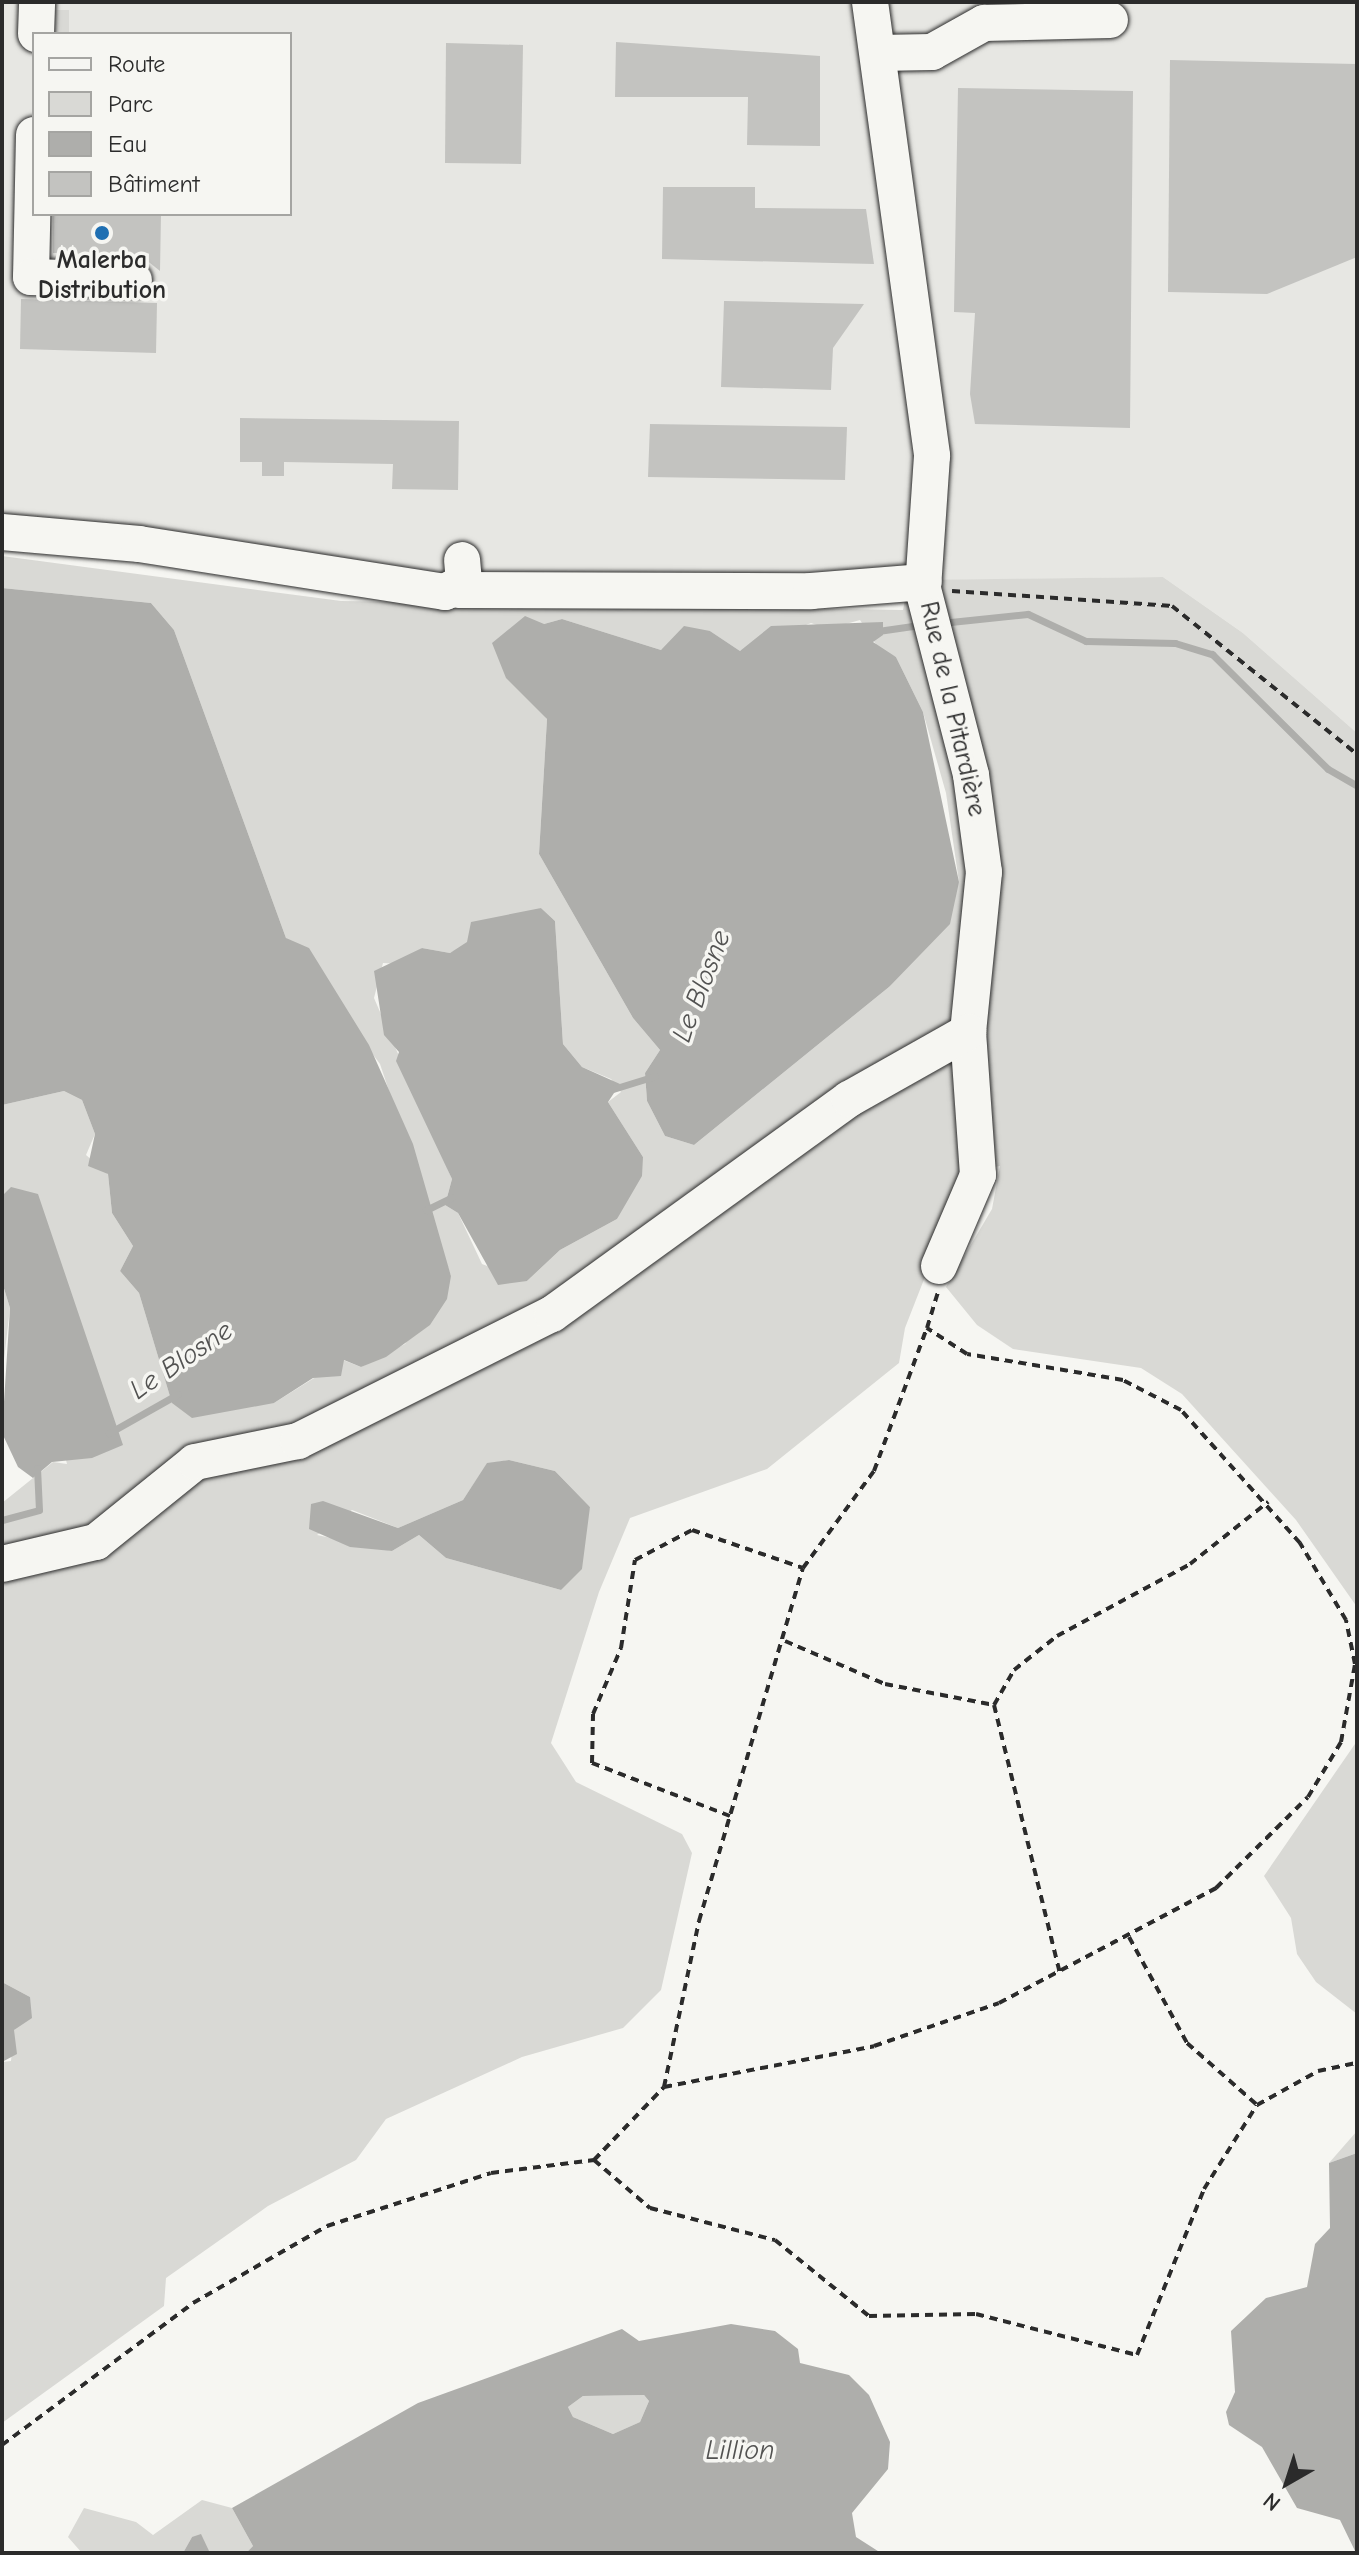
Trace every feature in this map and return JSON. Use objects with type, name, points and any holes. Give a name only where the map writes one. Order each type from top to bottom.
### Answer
[{"type":"street","points":[[36,32],[37,2]]},
{"type":"street","name":"Rue de la Pitardière","points":[[870,2],[932,456],[924,586],[936,656],[980,825],[984,872],[968,1032],[978,1175],[939,1266]]},
{"type":"street","points":[[878,53],[932,52],[984,23],[1110,20]]},
{"type":"street","points":[[32,216],[31,277],[134,280]]},
{"type":"street","points":[[2,532],[460,575],[811,591],[924,586]]},
{"type":"street","points":[[2,1564],[96,1542],[195,1462],[298,1441],[552,1314],[849,1099],[968,1032]]},
{"type":"path","points":[[924,586],[1172,606],[1357,754]]},
{"type":"path","points":[[2,2445],[193,2303],[327,2226],[491,2173],[594,2160],[664,2087],[730,1816],[785,1641],[803,1568],[874,1471],[927,1328],[939,1266]]},
{"type":"path","points":[[664,2087],[874,2046],[999,2003],[1060,1973],[1216,1888],[1308,1797],[1341,1742],[1356,1664],[1346,1620],[1268,1502],[1181,1410],[1135,1386],[967,1354],[927,1328]]},
{"type":"path","points":[[1060,1973],[994,1705],[1014,1670],[1057,1636],[1190,1564],[1268,1502]]},
{"type":"path","points":[[730,1816],[592,1763],[593,1714],[621,1648],[635,1560],[692,1530],[803,1568]]},
{"type":"path","points":[[785,1641],[885,1684],[994,1705]]},
{"type":"path","points":[[1129,1937],[1187,2043],[1257,2105]]},
{"type":"path","points":[[594,2160],[650,2208],[775,2240],[869,2316],[976,2314],[1137,2355],[1204,2189],[1257,2105],[1318,2071],[1357,2063]]},
{"type":"shaded area","points":[[2,2],[1357,2],[1357,733],[1243,633],[1163,577],[521,586],[2,523]]},
{"type":"green space","points":[[46,10],[69,10],[69,32],[47,32]]},
{"type":"green space","points":[[2,556],[341,601],[903,610],[909,580],[1163,577],[1243,633],[1357,733],[1357,1607],[1296,1520],[1182,1394],[1141,1368],[1013,1349],[977,1325],[946,1287],[992,1209],[1000,1166],[966,1172],[905,1328],[899,1363],[767,1469],[630,1518],[599,1592],[551,1743],[576,1782],[682,1834],[692,1853],[661,1990],[623,2028],[522,2057],[386,2119],[356,2160],[268,2206],[166,2278],[164,2306],[2,2423],[2,2062],[11,2061],[14,2030],[30,2007],[30,1997],[2,1982],[2,1503],[53,1462],[67,1464],[2,1196],[2,1105],[64,1091],[82,1100],[95,1134],[86,1155],[108,1174],[112,1213],[133,1246],[120,1271],[139,1293],[170,1396],[274,1403],[343,1360],[361,1367],[405,1344],[451,1276],[380,1064],[286,938],[174,630],[151,603],[2,588]],"holes":[[[562,619],[661,650],[710,631],[740,651],[811,623],[828,629],[860,620],[879,649],[896,657],[923,712],[946,793],[959,882],[889,987],[694,1145],[665,1136],[647,1101],[645,1073],[660,1050],[633,1018],[539,854],[547,719],[529,694],[544,624]],[[541,908],[555,921],[563,1044],[582,1067],[611,1079],[621,1092],[608,1102],[643,1157],[617,1219],[560,1250],[527,1281],[482,1264],[458,1213],[445,1205],[452,1179],[374,998],[383,963],[400,964],[422,948],[450,953]],[[509,1460],[555,1471],[590,1507],[561,1590],[446,1558],[419,1535],[392,1551],[317,1535],[352,1510],[398,1528],[463,1500],[487,1464]]]},
{"type":"green space","points":[[2,1282],[10,1308],[2,1377]]},
{"type":"green space","points":[[1357,1741],[1357,2014],[1316,1982],[1297,1954],[1291,1918],[1264,1876]]},
{"type":"green space","points":[[1357,2131],[1357,2153],[1329,2163]]},
{"type":"green space","points":[[644,2395],[649,2401],[640,2422],[613,2434],[573,2417],[568,2407],[583,2396]]},
{"type":"green space","points":[[202,2500],[232,2508],[253,2546],[246,2553],[210,2553],[192,2537],[183,2553],[82,2553],[68,2537],[84,2508],[136,2522],[153,2535]]},
{"type":"water","points":[[2,588],[151,603],[174,630],[286,938],[309,948],[369,1045],[413,1144],[451,1276],[447,1299],[430,1325],[386,1357],[361,1367],[344,1360],[341,1376],[313,1378],[274,1403],[192,1418],[172,1403],[139,1293],[120,1271],[133,1246],[112,1213],[108,1174],[88,1166],[95,1134],[82,1100],[64,1091],[2,1105]]},
{"type":"water","points":[[525,616],[544,624],[562,619],[661,650],[684,626],[710,631],[740,651],[771,626],[883,622],[883,635],[873,642],[896,657],[923,712],[959,882],[950,924],[889,987],[694,1145],[665,1136],[647,1101],[645,1073],[660,1050],[633,1018],[539,854],[547,719],[506,678],[492,643]]},
{"type":"water","points":[[541,908],[555,921],[563,1044],[582,1067],[620,1084],[608,1102],[643,1157],[642,1176],[617,1219],[560,1250],[527,1281],[498,1285],[458,1213],[445,1205],[452,1179],[396,1061],[399,1052],[384,1035],[374,971],[422,948],[450,953],[467,942],[471,922]]},
{"type":"water","points":[[11,1187],[38,1194],[123,1445],[92,1458],[52,1462],[33,1478],[18,1467],[2,1433],[10,1308],[2,1282],[2,1196]]},
{"type":"water","points":[[509,1460],[555,1471],[590,1507],[582,1569],[561,1590],[446,1558],[419,1535],[392,1551],[350,1547],[309,1529],[311,1504],[323,1501],[398,1528],[463,1500],[487,1463]]},
{"type":"water","points":[[2,1982],[30,1997],[32,2018],[14,2030],[17,2054],[2,2062]]},
{"type":"water","points":[[1357,2153],[1356,2553],[1340,2520],[1297,2508],[1262,2447],[1229,2425],[1226,2412],[1235,2392],[1231,2331],[1266,2298],[1307,2287],[1315,2244],[1330,2228],[1329,2163]]},
{"type":"water","name":"Lillion","points":[[731,2324],[775,2331],[798,2349],[800,2363],[849,2375],[869,2395],[890,2442],[888,2469],[852,2513],[856,2537],[881,2553],[246,2553],[253,2546],[232,2508],[418,2403],[622,2329],[639,2341]],"holes":[[[644,2395],[649,2401],[640,2422],[613,2434],[573,2417],[568,2407],[583,2396]]]},
{"type":"water","points":[[201,2534],[210,2553],[183,2553],[192,2537]]},
{"type":"building","points":[[616,42],[820,56],[820,146],[747,145],[748,97],[615,97]]},
{"type":"building","points":[[446,43],[523,45],[521,164],[445,163]]},
{"type":"building","points":[[1170,60],[1357,64],[1357,257],[1267,294],[1168,292]]},
{"type":"building","points":[[958,88],[1133,91],[1130,428],[975,424],[970,394],[975,313],[954,312]]},
{"type":"building","points":[[663,187],[755,187],[755,208],[866,209],[874,264],[662,259]]},
{"type":"building","name":"Malerba Distribution","points":[[53,216],[161,216],[160,271],[140,255],[53,253]]},
{"type":"building","points":[[21,299],[157,303],[156,353],[20,349]]},
{"type":"building","points":[[724,301],[864,304],[833,348],[831,390],[721,387]]},
{"type":"building","points":[[240,418],[459,421],[458,490],[392,489],[393,464],[284,462],[284,476],[262,476],[262,462],[240,462]]},
{"type":"building","points":[[650,424],[847,427],[845,480],[648,477]]},
{"type":"waterway","name":"Le Blosne","points":[[941,623],[1028,614],[1086,641],[1175,643],[1212,654],[1328,769],[1357,786]]},
{"type":"waterway","name":"Le Blosne","points":[[878,631],[920,625]]},
{"type":"waterway","name":"Le Blosne","points":[[613,1089],[655,1076]]},
{"type":"waterway","name":"Le Blosne","points":[[426,1210],[451,1198]]},
{"type":"waterway","name":"Le Blosne","points":[[109,1433],[178,1394]]},
{"type":"waterway","name":"Le Blosne","points":[[2,1520],[39,1510],[37,1468]]},
{"type":"place","name":"Malerba Distribution","points":[[102,233]]}]
